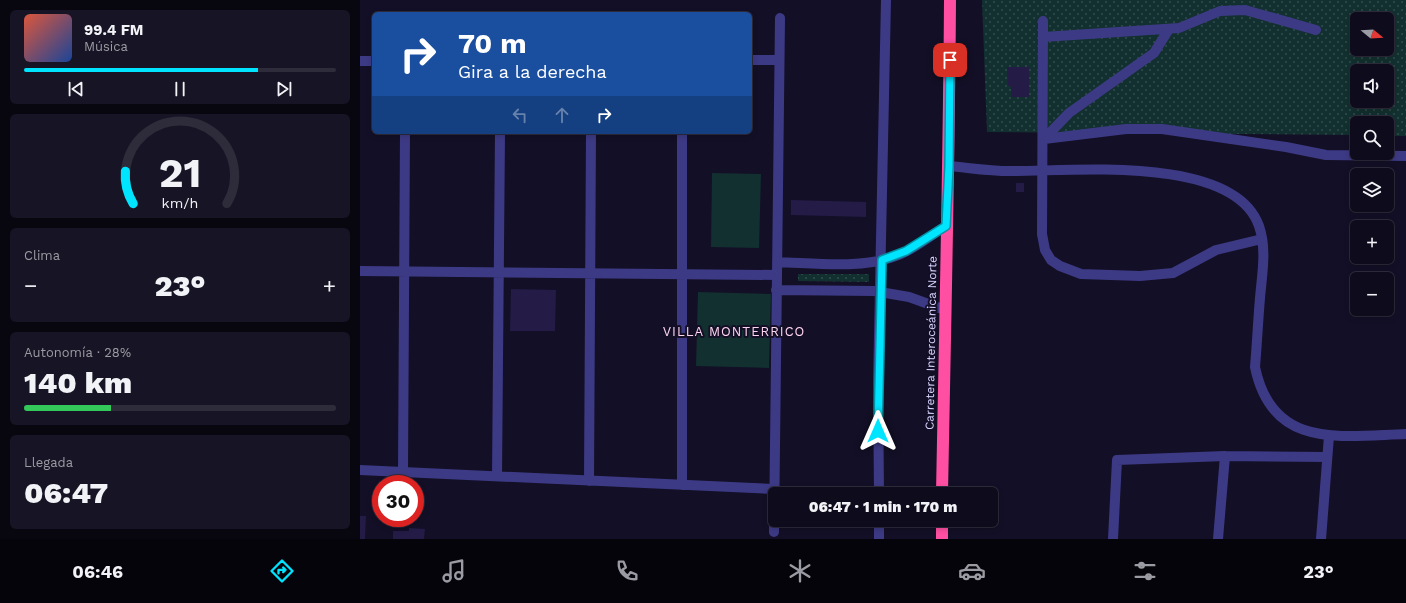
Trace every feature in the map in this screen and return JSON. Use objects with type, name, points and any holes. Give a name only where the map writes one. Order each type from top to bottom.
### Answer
[{"type":"highway","name":"Carretera Interoceánica Norte","points":[[942,487],[946,226],[949,166],[950,0]]},
{"type":"highway","points":[[942,527],[942,539]]},
{"type":"street","points":[[879,487],[878,383],[882,260],[886,0]]},
{"type":"street","points":[[1043,37],[1179,28],[1220,11],[1245,10],[1316,30]]},
{"type":"street","points":[[774,487],[780,18]]},
{"type":"street","points":[[1043,20],[1042,82],[1044,139],[1042,171],[1042,234],[1045,250],[1051,260],[1060,266],[1081,274],[1140,276],[1173,273],[1216,250],[1262,239]]},
{"type":"street","points":[[1044,139],[1069,113],[1154,53],[1169,29]]},
{"type":"street","points":[[752,60],[779,60]]},
{"type":"street","points":[[360,61],[372,61]]},
{"type":"street","points":[[1044,139],[1126,129],[1162,129],[1286,147],[1326,155],[1406,156]]},
{"type":"street","points":[[403,472],[405,134]]},
{"type":"street","points":[[497,476],[500,134]]},
{"type":"street","points":[[589,481],[591,134]]},
{"type":"street","points":[[682,134],[682,485]]},
{"type":"street","points":[[949,166],[1014,172],[1133,171],[1196,179],[1218,186],[1236,196],[1250,212],[1258,225],[1264,246],[1255,367],[1258,381],[1275,412],[1288,423],[1301,429],[1329,436],[1406,434]]},
{"type":"street","points":[[776,262],[874,263],[906,251],[946,226]]},
{"type":"street","points":[[360,272],[776,275]]},
{"type":"street","points":[[776,290],[881,292],[909,297],[945,310]]},
{"type":"street","points":[[1322,539],[1329,436]]},
{"type":"street","points":[[1113,539],[1117,460],[1225,456],[1327,457]]},
{"type":"street","points":[[1218,539],[1225,456]]},
{"type":"street","points":[[360,470],[768,490]]},
{"type":"street","points":[[774,527],[774,532]]},
{"type":"street","points":[[879,527],[879,539]]},
{"type":"green space","points":[[982,0],[1406,0],[1406,136],[1394,136],[1394,116],[1350,116],[1350,135],[987,132]]},
{"type":"green space","points":[[712,173],[761,174],[759,248],[711,247]]},
{"type":"green space","points":[[798,274],[869,274],[869,282],[798,281]]},
{"type":"green space","points":[[698,292],[771,294],[769,368],[696,366]]},
{"type":"building","points":[[1007,67],[1029,67],[1029,97],[1011,97],[1011,86],[1008,86]]},
{"type":"building","points":[[1016,183],[1024,183],[1024,192],[1016,192]]},
{"type":"building","points":[[791,200],[866,202],[866,217],[791,215]]},
{"type":"building","points":[[511,289],[556,290],[555,331],[510,331]]},
{"type":"building","points":[[360,516],[366,516],[365,539],[360,539]]},
{"type":"building","points":[[409,528],[425,529],[424,539],[393,539],[393,531],[409,531]]},
{"type":"district","name":"VILLA MONTERRICO","points":[[734,331]]},
{"type":"route","points":[[878,431],[882,260],[895,257],[946,226],[949,166],[950,60]]}]
